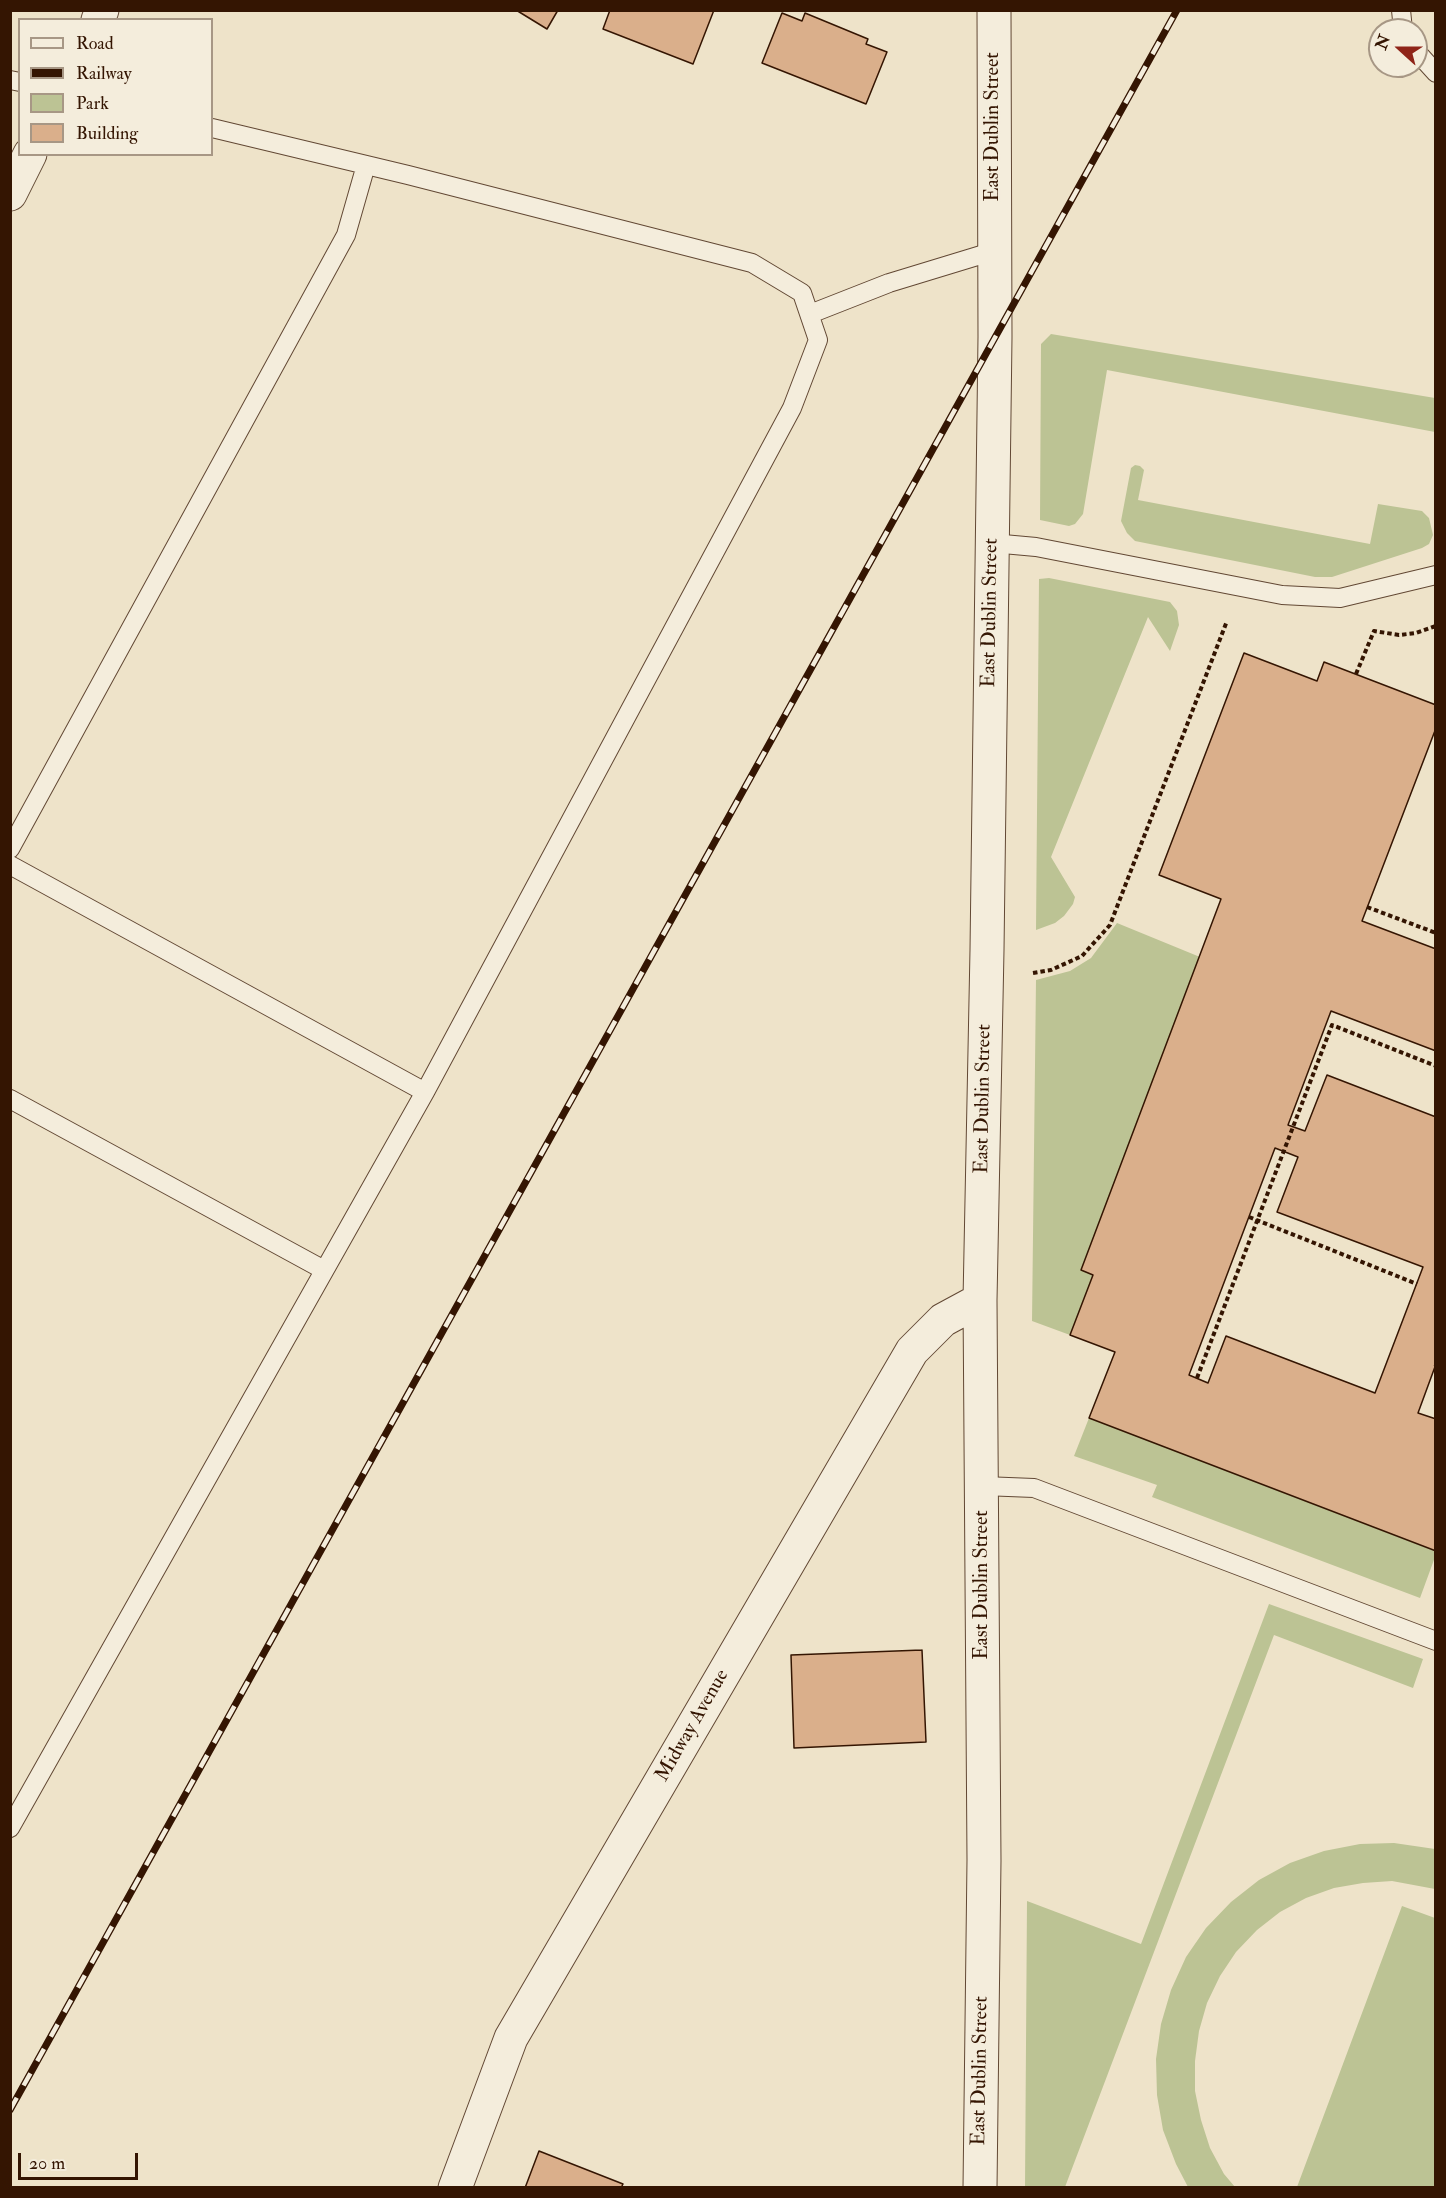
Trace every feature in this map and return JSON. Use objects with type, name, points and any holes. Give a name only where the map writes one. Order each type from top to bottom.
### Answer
[{"type":"street","name":"East Dublin Street","points":[[980,2187],[984,1860],[981,1300],[995,337],[989,12]]},
{"type":"street","points":[[10,194],[29,156]]},
{"type":"street","name":"Midway Avenue","points":[[455,2187],[511,2038],[912,1351],[943,1320],[981,1300]]},
{"type":"lane","points":[[10,1828],[425,1092],[792,408],[818,340],[802,292],[752,263],[213,128]]},
{"type":"lane","points":[[10,849],[346,235],[366,165]]},
{"type":"lane","points":[[810,314],[889,283],[994,251]]},
{"type":"lane","points":[[992,543],[1036,547],[1282,595],[1340,598],[1436,575]]},
{"type":"lane","points":[[10,865],[425,1092]]},
{"type":"lane","points":[[10,1099],[324,1270]]},
{"type":"lane","points":[[983,1486],[1034,1488],[1436,1641]]},
{"type":"path","points":[[1033,973],[1052,970],[1082,956],[1110,925],[1227,621]]},
{"type":"path","points":[[1356,674],[1374,631],[1399,635],[1416,633],[1436,626]]},
{"type":"path","points":[[1368,907],[1436,933]]},
{"type":"path","points":[[1197,1378],[1332,1025],[1436,1066]]},
{"type":"path","points":[[1250,1217],[1417,1284]]},
{"type":"green space","points":[[1051,334],[1435,398],[1435,432],[1107,370],[1083,514],[1075,524],[1069,526],[1040,520],[1041,344]]},
{"type":"green space","points":[[1135,465],[1144,470],[1138,500],[1370,544],[1378,504],[1422,511],[1429,518],[1433,535],[1429,544],[1422,548],[1332,577],[1315,577],[1135,541],[1127,533],[1121,521],[1131,468]]},
{"type":"green space","points":[[1049,578],[1170,602],[1177,611],[1179,625],[1170,651],[1148,617],[1051,857],[1075,897],[1073,904],[1055,923],[1036,930],[1039,579]]},
{"type":"green space","points":[[1117,923],[1200,957],[1081,1270],[1093,1275],[1070,1335],[1032,1321],[1036,980],[1070,971],[1091,958]]},
{"type":"green space","points":[[1089,1418],[1435,1551],[1435,1557],[1420,1598],[1152,1497],[1157,1485],[1074,1456]]},
{"type":"green space","points":[[1269,1604],[1423,1659],[1413,1688],[1274,1635],[1065,2187],[1025,2187],[1027,1901],[1141,1944]]},
{"type":"green space","points":[[1394,1843],[1435,1849],[1435,1889],[1392,1881],[1363,1883],[1334,1888],[1306,1898],[1280,1912],[1257,1930],[1236,1952],[1220,1976],[1207,2003],[1199,2031],[1195,2061],[1195,2091],[1210,2148],[1224,2174],[1235,2187],[1188,2187],[1163,2130],[1157,2095],[1156,2059],[1161,2024],[1171,1990],[1186,1957],[1206,1928],[1231,1902],[1259,1880],[1290,1863],[1324,1851],[1360,1844]]},
{"type":"green space","points":[[1402,1906],[1435,1918],[1435,2187],[1297,2187]]},
{"type":"building","points":[[516,10],[558,10],[547,29]]},
{"type":"building","points":[[610,10],[714,10],[693,64],[603,29]]},
{"type":"building","points":[[782,13],[802,21],[805,13],[868,39],[866,44],[887,52],[866,104],[762,63]]},
{"type":"building","points":[[1244,653],[1317,681],[1324,662],[1436,705],[1436,728],[1362,921],[1436,949],[1436,1051],[1331,1011],[1288,1125],[1305,1131],[1327,1075],[1436,1117],[1436,1364],[1418,1413],[1436,1419],[1436,1551],[1089,1418],[1115,1352],[1070,1335],[1093,1275],[1081,1270],[1221,899],[1159,875]],"holes":[[[1275,1148],[1298,1157],[1277,1212],[1423,1267],[1375,1393],[1226,1336],[1208,1383],[1189,1375]]]},
{"type":"building","points":[[922,1650],[926,1742],[794,1748],[791,1655]]},
{"type":"building","points":[[539,2151],[623,2184],[621,2188],[525,2188]]},
{"type":"railway","points":[[10,2110],[1177,10]]}]
